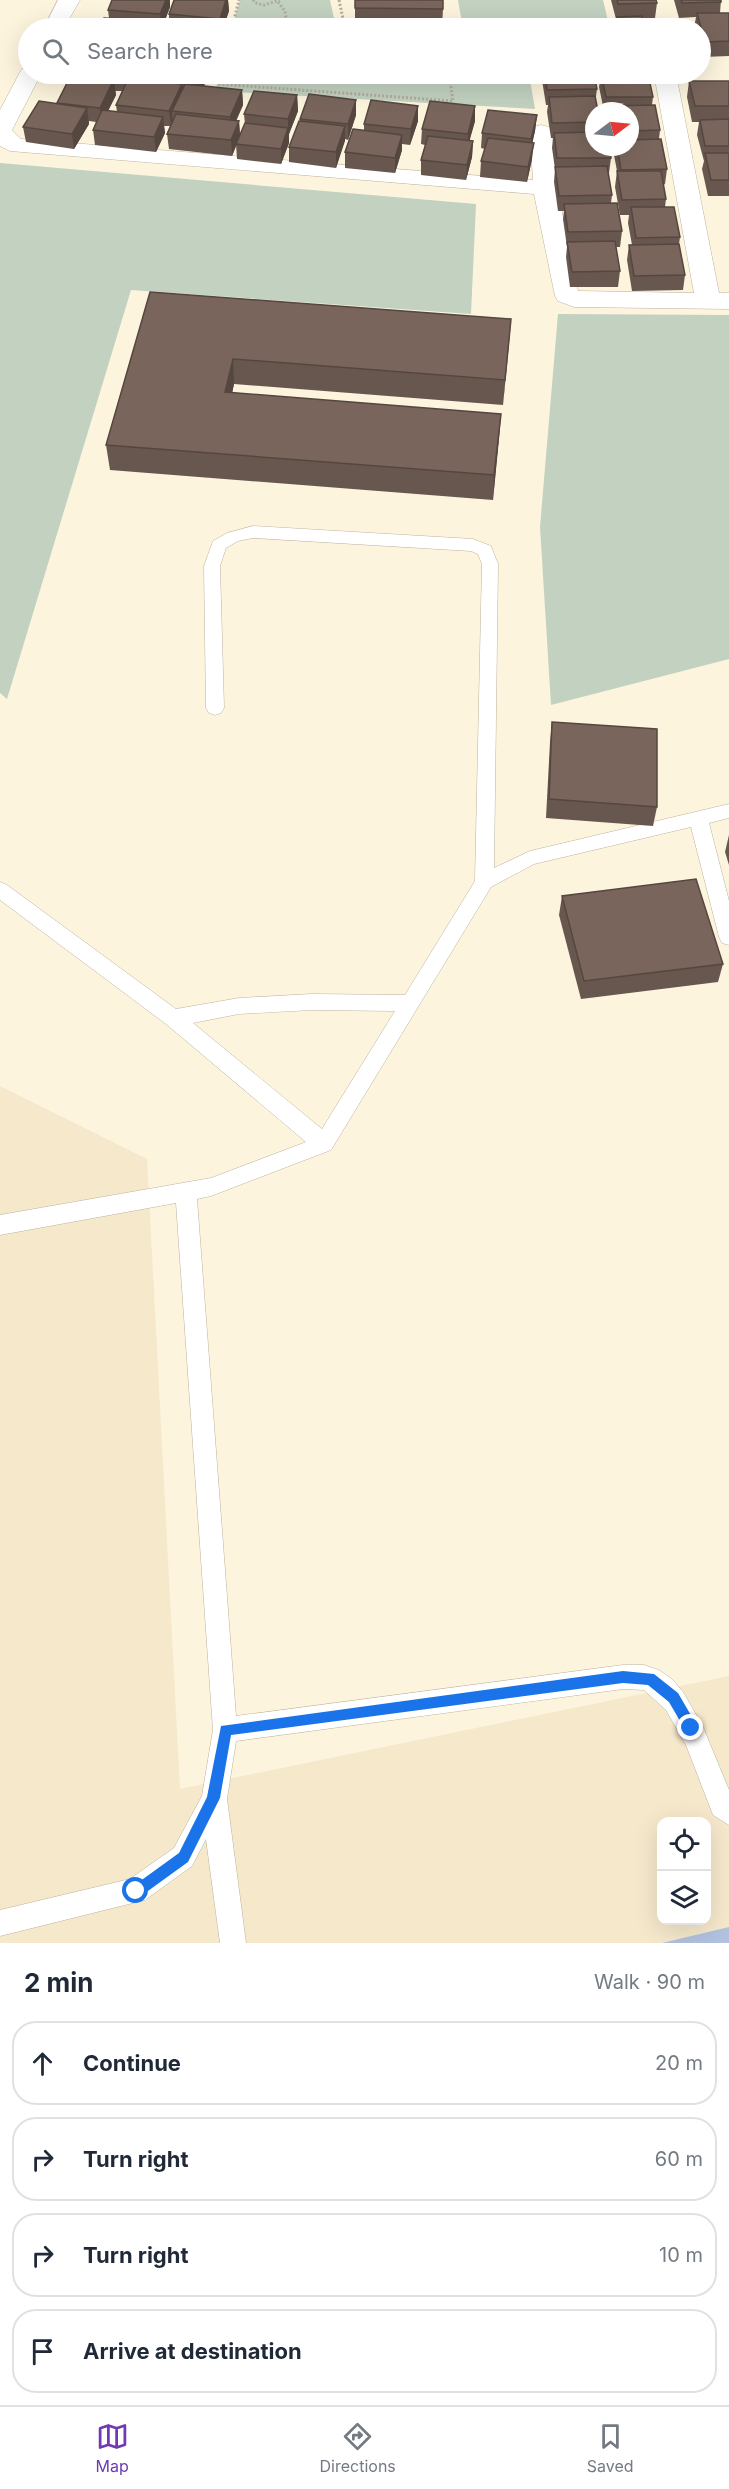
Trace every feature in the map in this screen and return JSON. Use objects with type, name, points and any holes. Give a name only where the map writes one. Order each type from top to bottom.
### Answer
[{"type":"street","points":[[59,18],[69,0]]},
{"type":"street","points":[[25,84],[0,131],[10,143],[18,146],[545,188]]},
{"type":"street","points":[[541,132],[545,188],[567,296],[718,301],[667,84]]},
{"type":"lane","points":[[0,1225],[211,1187],[324,1144],[484,882],[490,564],[485,550],[473,545],[253,532],[233,537],[219,545],[212,567],[215,708]]},
{"type":"lane","points":[[484,882],[530,858],[729,810]]},
{"type":"lane","points":[[698,818],[729,937]]},
{"type":"lane","points":[[0,890],[173,1018],[324,1144]]},
{"type":"lane","points":[[173,1018],[239,1006],[312,1002],[412,1003]]},
{"type":"lane","points":[[186,1192],[225,1730],[214,1798],[233,1943]]},
{"type":"lane","points":[[225,1730],[623,1677],[650,1678],[673,1698],[691,1728],[723,1806],[729,1812]]},
{"type":"lane","points":[[0,1923],[136,1891],[183,1857],[214,1798]]},
{"type":"path","points":[[234,18],[239,0]]},
{"type":"path","points":[[253,0],[255,3],[264,5],[279,1],[286,18]]},
{"type":"path","points":[[339,0],[343,18]]},
{"type":"path","points":[[217,84],[453,101],[450,84]]},
{"type":"shaded area","points":[[0,1086],[147,1159],[180,1789],[729,1676],[729,1943],[0,1943]]},
{"type":"green space","points":[[240,0],[330,0],[334,18],[235,18]]},
{"type":"green space","points":[[458,0],[603,0],[607,18],[461,18]]},
{"type":"green space","points":[[217,84],[531,84],[535,109],[215,91]]},
{"type":"green space","points":[[0,163],[476,204],[471,314],[131,290],[7,699],[0,693]]},
{"type":"green space","points":[[558,314],[729,315],[729,659],[551,705],[540,527]]},
{"type":"water","points":[[729,1927],[729,1943],[662,1943]]},
{"type":"building","points":[[112,0],[166,0],[160,14],[108,10]]},
{"type":"building","points":[[174,0],[226,0],[220,18],[169,14]]},
{"type":"building","points":[[355,0],[443,0],[443,9],[355,8]]},
{"type":"building","points":[[617,0],[656,0],[657,3],[618,4]]},
{"type":"building","points":[[681,0],[721,0],[721,2],[682,3]]},
{"type":"building","points":[[697,13],[729,13],[729,41],[711,42],[711,18],[698,18]]},
{"type":"building","points":[[642,16],[642,18],[617,18]]},
{"type":"building","points":[[729,81],[729,106],[695,106],[690,84]]},
{"type":"building","points":[[66,84],[112,84],[100,108],[57,103]]},
{"type":"building","points":[[126,84],[182,84],[169,111],[116,105]]},
{"type":"building","points":[[185,84],[242,90],[230,117],[172,111]]},
{"type":"building","points":[[546,84],[596,84],[597,89],[547,90]]},
{"type":"building","points":[[603,84],[650,84],[653,97],[606,97]]},
{"type":"building","points":[[254,91],[297,95],[288,119],[244,114]]},
{"type":"building","points":[[309,94],[356,100],[348,124],[300,119]]},
{"type":"building","points":[[595,96],[596,102],[585,102],[585,122],[552,123],[549,97]]},
{"type":"building","points":[[371,100],[418,106],[411,129],[364,124]]},
{"type":"building","points":[[39,101],[87,108],[72,134],[23,127]]},
{"type":"building","points":[[430,101],[475,106],[468,134],[422,129]]},
{"type":"building","points":[[639,105],[655,105],[660,130],[639,131]]},
{"type":"building","points":[[102,110],[163,117],[154,137],[93,130]]},
{"type":"building","points":[[488,110],[537,115],[531,139],[482,133]]},
{"type":"building","points":[[176,114],[239,121],[231,140],[167,134]]},
{"type":"building","points":[[729,119],[729,146],[705,146],[700,120]]},
{"type":"building","points":[[299,121],[345,126],[336,152],[289,147]]},
{"type":"building","points":[[245,123],[288,128],[281,149],[236,144]]},
{"type":"building","points":[[353,129],[402,135],[395,158],[345,152]]},
{"type":"building","points":[[585,132],[585,156],[611,156],[611,158],[557,158],[554,133]]},
{"type":"building","points":[[428,136],[473,141],[467,165],[421,160]]},
{"type":"building","points":[[488,138],[534,143],[528,167],[481,161]]},
{"type":"building","points":[[661,139],[667,169],[621,170],[619,156],[639,156],[639,140]]},
{"type":"building","points":[[705,153],[729,153],[729,180],[711,180]]},
{"type":"building","points":[[607,166],[612,195],[559,196],[555,167]]},
{"type":"building","points":[[617,171],[661,171],[666,199],[622,200]]},
{"type":"building","points":[[617,203],[622,231],[568,232],[564,204]]},
{"type":"building","points":[[631,207],[674,207],[680,237],[636,238]]},
{"type":"building","points":[[615,241],[620,271],[572,272],[567,242]]},
{"type":"building","points":[[679,244],[685,275],[634,276],[629,245]]},
{"type":"building","points":[[150,292],[511,319],[505,380],[233,359],[225,392],[501,414],[494,475],[106,445]]},
{"type":"building","points":[[552,722],[657,729],[657,807],[549,799]]},
{"type":"building","points":[[696,879],[723,964],[584,981],[562,896]]},
{"type":"route","points":[[136,1891],[183,1857],[214,1798],[225,1730],[623,1677],[650,1678],[673,1698],[691,1728]]}]
